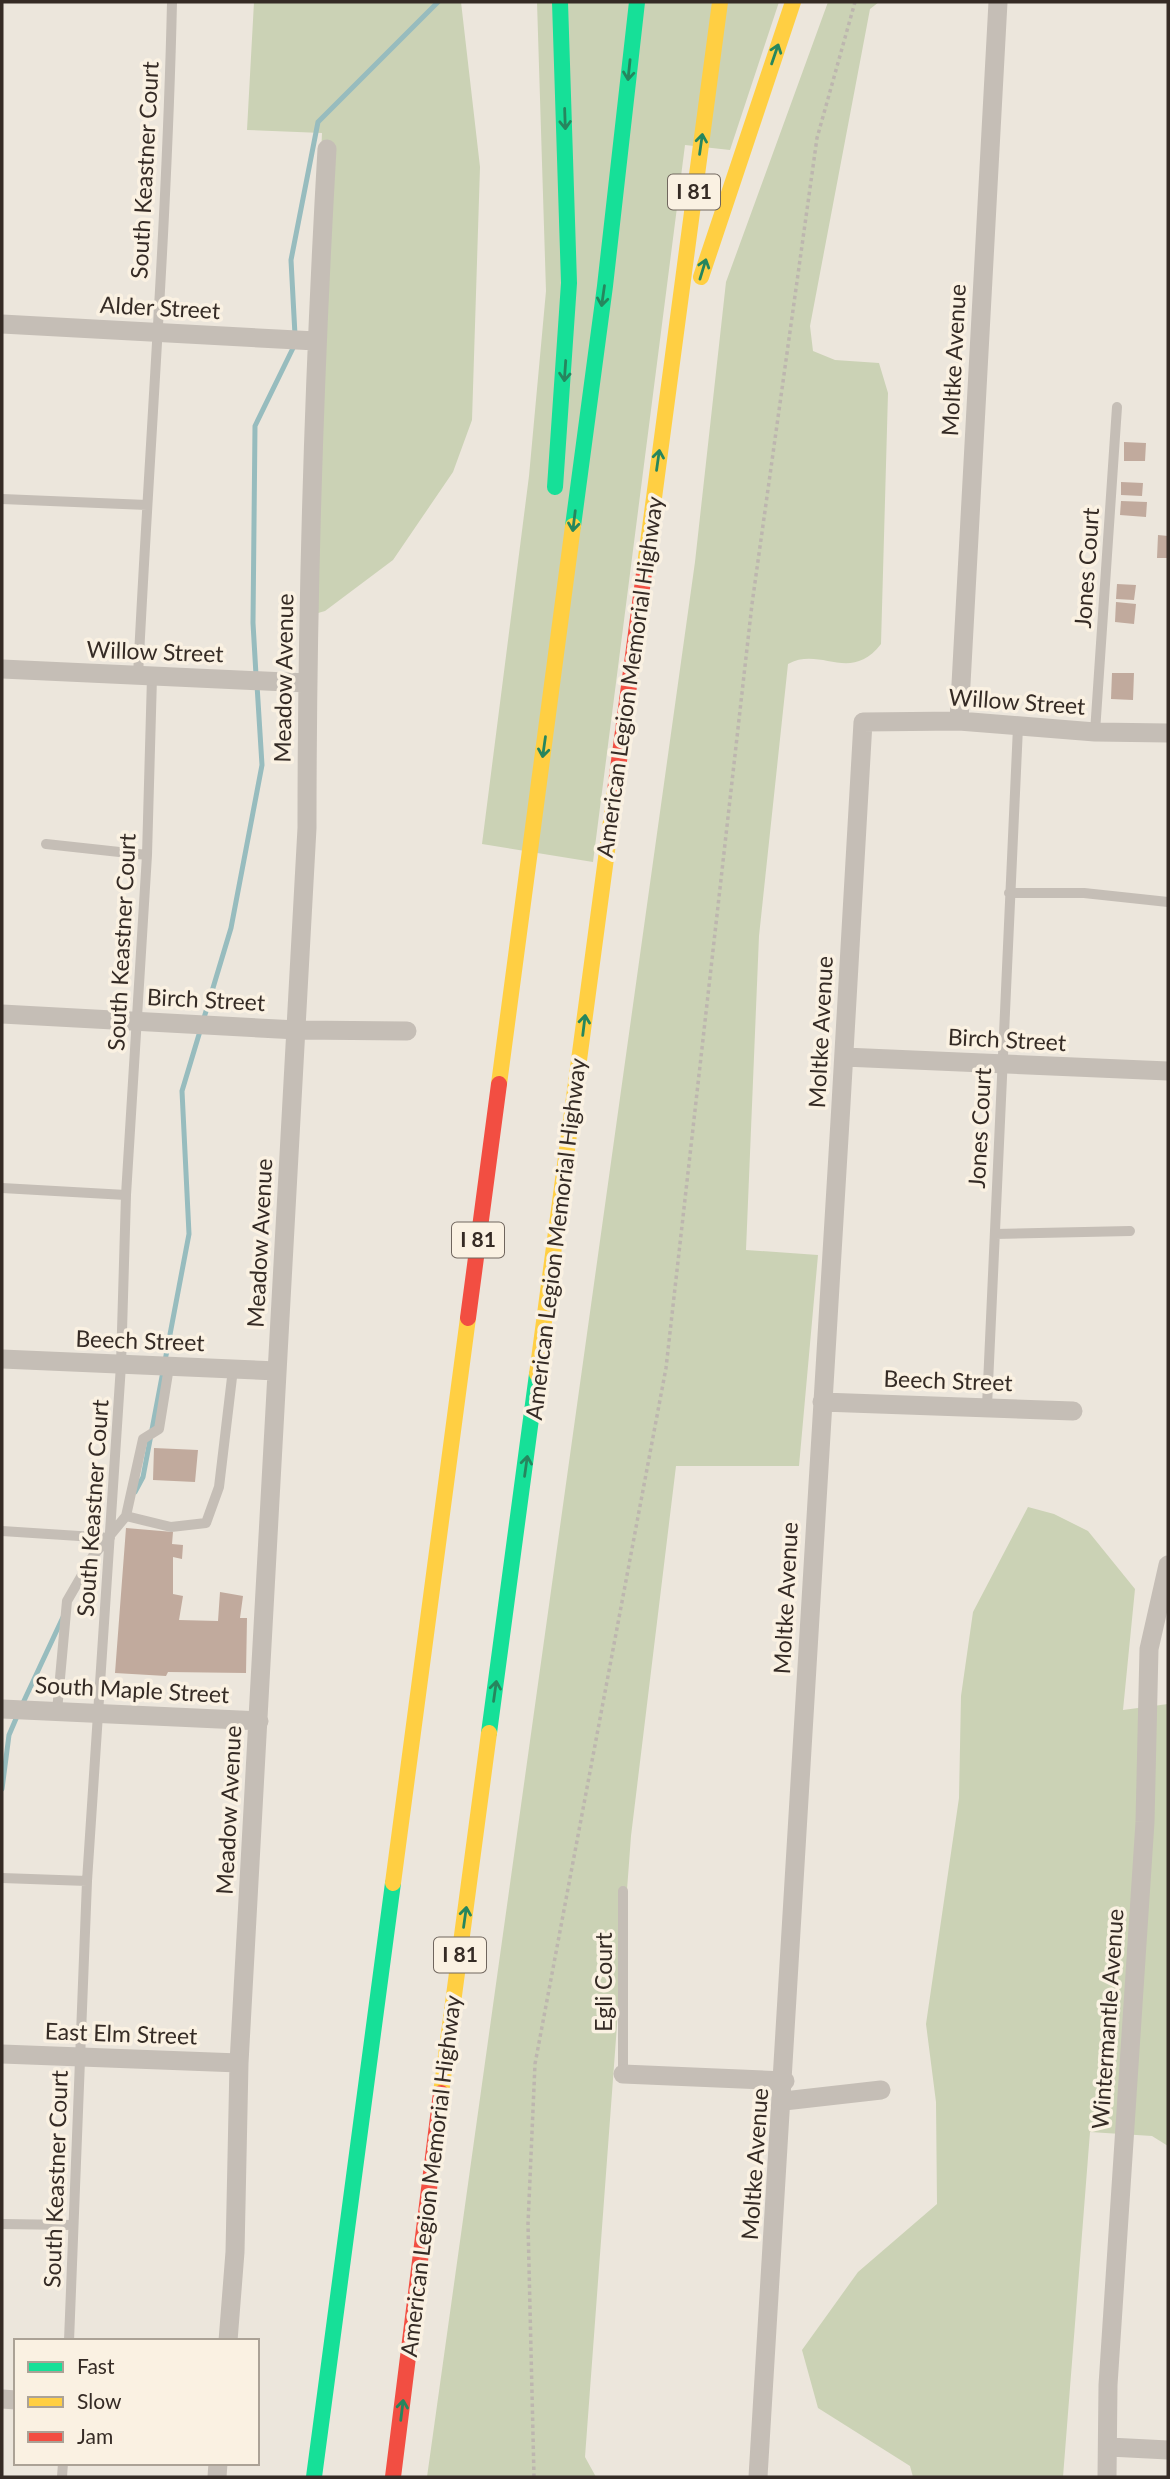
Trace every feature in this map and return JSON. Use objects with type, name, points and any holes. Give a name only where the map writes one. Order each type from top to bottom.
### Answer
[{"type":"highway","points":[[555,508],[569,283],[560,2]]},
{"type":"highway","name":"I 81","points":[[314,2477],[605,285],[636,2]]},
{"type":"highway","name":"American Legion Memorial Highway","points":[[393,2477],[412,2312],[720,2]]},
{"type":"highway","points":[[669,382],[720,216],[793,2]]},
{"type":"highway","points":[[551,692],[554,548]]},
{"type":"street","name":"Moltke Avenue","points":[[959,721],[998,2]]},
{"type":"street","name":"Meadow Avenue","points":[[228,2339],[235,2252],[239,2063],[307,828],[307,682],[316,341],[327,149]]},
{"type":"street","name":"Alder Street","points":[[2,324],[316,341]]},
{"type":"street","name":"Willow Street","points":[[2,669],[307,682]]},
{"type":"street","name":"Willow Street","points":[[863,722],[959,721],[1096,732],[1168,733]]},
{"type":"street","name":"Moltke Avenue","points":[[758,2477],[784,2091],[863,722]]},
{"type":"street","name":"Birch Street","points":[[2,1014],[296,1030],[407,1031]]},
{"type":"street","name":"Birch Street","points":[[844,1057],[1168,1071]]},
{"type":"street","name":"Beech Street","points":[[2,1359],[277,1371]]},
{"type":"street","name":"Beech Street","points":[[822,1402],[1073,1411]]},
{"type":"street","name":"Wintermantle Avenue","points":[[1107,2477],[1109,2372],[1145,1822],[1150,1649],[1168,1565]]},
{"type":"street","name":"South Maple Street","points":[[2,1709],[259,1721]]},
{"type":"street","name":"East Elm Street","points":[[2,2054],[239,2063]]},
{"type":"street","points":[[623,2074],[784,2091],[881,2090]]},
{"type":"street","points":[[1109,2447],[1168,2451]]},
{"type":"lane","name":"South Keastner Court","points":[[69,2339],[87,1881],[121,1365],[126,1195],[147,855],[146,505],[168,159],[172,2]]},
{"type":"lane","name":"Jones Court","points":[[1096,732],[1117,407]]},
{"type":"lane","points":[[2,499],[146,505]]},
{"type":"lane","name":"Jones Court","points":[[987,1406],[1018,727]]},
{"type":"lane","points":[[46,844],[147,855]]},
{"type":"lane","points":[[1009,892],[1084,894],[1168,902]]},
{"type":"lane","points":[[2,1188],[126,1195]]},
{"type":"lane","points":[[995,1234],[1130,1231]]},
{"type":"lane","points":[[57,1710],[67,1601],[93,1556],[126,1516],[143,1439],[159,1429],[169,1367]]},
{"type":"lane","points":[[126,1516],[171,1527],[206,1523],[219,1487],[233,1369]]},
{"type":"lane","points":[[2,1531],[110,1538]]},
{"type":"lane","points":[[2,1878],[87,1881]]},
{"type":"lane","name":"Egli Court","points":[[623,2074],[624,1891]]},
{"type":"lane","points":[[2,2224],[73,2225]]},
{"type":"path","points":[[534,2477],[528,2224],[535,2064],[667,1368],[752,604],[817,138],[855,2]]},
{"type":"green space","points":[[254,2],[461,2],[480,167],[472,420],[453,472],[393,560],[325,611],[301,618],[322,133],[247,130]]},
{"type":"green space","points":[[537,2],[779,2],[730,150],[685,145],[593,862],[482,844],[529,476],[546,291]]},
{"type":"green space","points":[[828,2],[879,2],[870,9],[810,326],[813,351],[835,360],[879,363],[888,393],[881,644],[869,656],[858,661],[847,663],[812,659],[788,664],[759,936],[746,1250],[818,1255],[799,1466],[676,1466],[631,1836],[585,2457],[596,2477],[427,2477],[695,562],[726,282]]},
{"type":"green space","points":[[1028,1507],[1054,1514],[1088,1531],[1135,1589],[1123,1710],[1168,1704],[1168,2146],[1152,2136],[1090,2132],[1063,2477],[913,2477],[910,2466],[818,2408],[802,2350],[858,2272],[937,2204],[936,2102],[926,2024],[959,1798],[961,1696],[973,1612]]},
{"type":"building","points":[[1124,442],[1146,443],[1145,461],[1124,461]]},
{"type":"building","points":[[1121,482],[1143,483],[1142,496],[1121,495]]},
{"type":"building","points":[[1121,501],[1147,502],[1146,517],[1120,515]]},
{"type":"building","points":[[1158,535],[1168,536],[1168,558],[1157,558]]},
{"type":"building","points":[[1117,584],[1136,585],[1134,600],[1116,599]]},
{"type":"building","points":[[1116,602],[1136,604],[1134,624],[1115,622]]},
{"type":"building","points":[[1112,673],[1134,673],[1133,700],[1111,699]]},
{"type":"building","points":[[154,1448],[198,1450],[195,1482],[153,1480]]},
{"type":"building","points":[[126,1528],[173,1532],[172,1544],[183,1545],[182,1559],[173,1557],[173,1594],[183,1596],[179,1620],[218,1621],[220,1592],[243,1596],[240,1618],[247,1618],[246,1673],[168,1672],[166,1676],[115,1673]]},
{"type":"waterway","points":[[295,335],[291,260],[318,122],[438,2]]},
{"type":"waterway","points":[[256,675],[253,623],[255,426],[295,344]]},
{"type":"waterway","points":[[135,1492],[143,1477],[189,1234],[182,1091],[231,928],[262,765],[257,685]]},
{"type":"waterway","points":[[22,1705],[64,1615]]},
{"type":"waterway","points":[[2,1789],[9,1735],[18,1714]]},
{"type":"traffic: fast","points":[[555,487],[569,283],[560,2]]},
{"type":"traffic: fast","points":[[573,526],[605,286],[637,2]]},
{"type":"traffic: fast","points":[[489,1733],[537,1374]]},
{"type":"traffic: fast","points":[[314,2477],[393,1883]]},
{"type":"traffic: slow","points":[[644,573],[720,2]]},
{"type":"traffic: slow","points":[[701,277],[793,2]]},
{"type":"traffic: slow","points":[[499,1084],[573,526]]},
{"type":"traffic: slow","points":[[537,1374],[615,791]]},
{"type":"traffic: slow","points":[[393,1883],[468,1318]]},
{"type":"traffic: slow","points":[[441,2093],[489,1733]]},
{"type":"traffic: jam","points":[[615,791],[644,573]]},
{"type":"traffic: jam","points":[[468,1318],[499,1084]]},
{"type":"traffic: jam","points":[[393,2477],[441,2093]]}]
